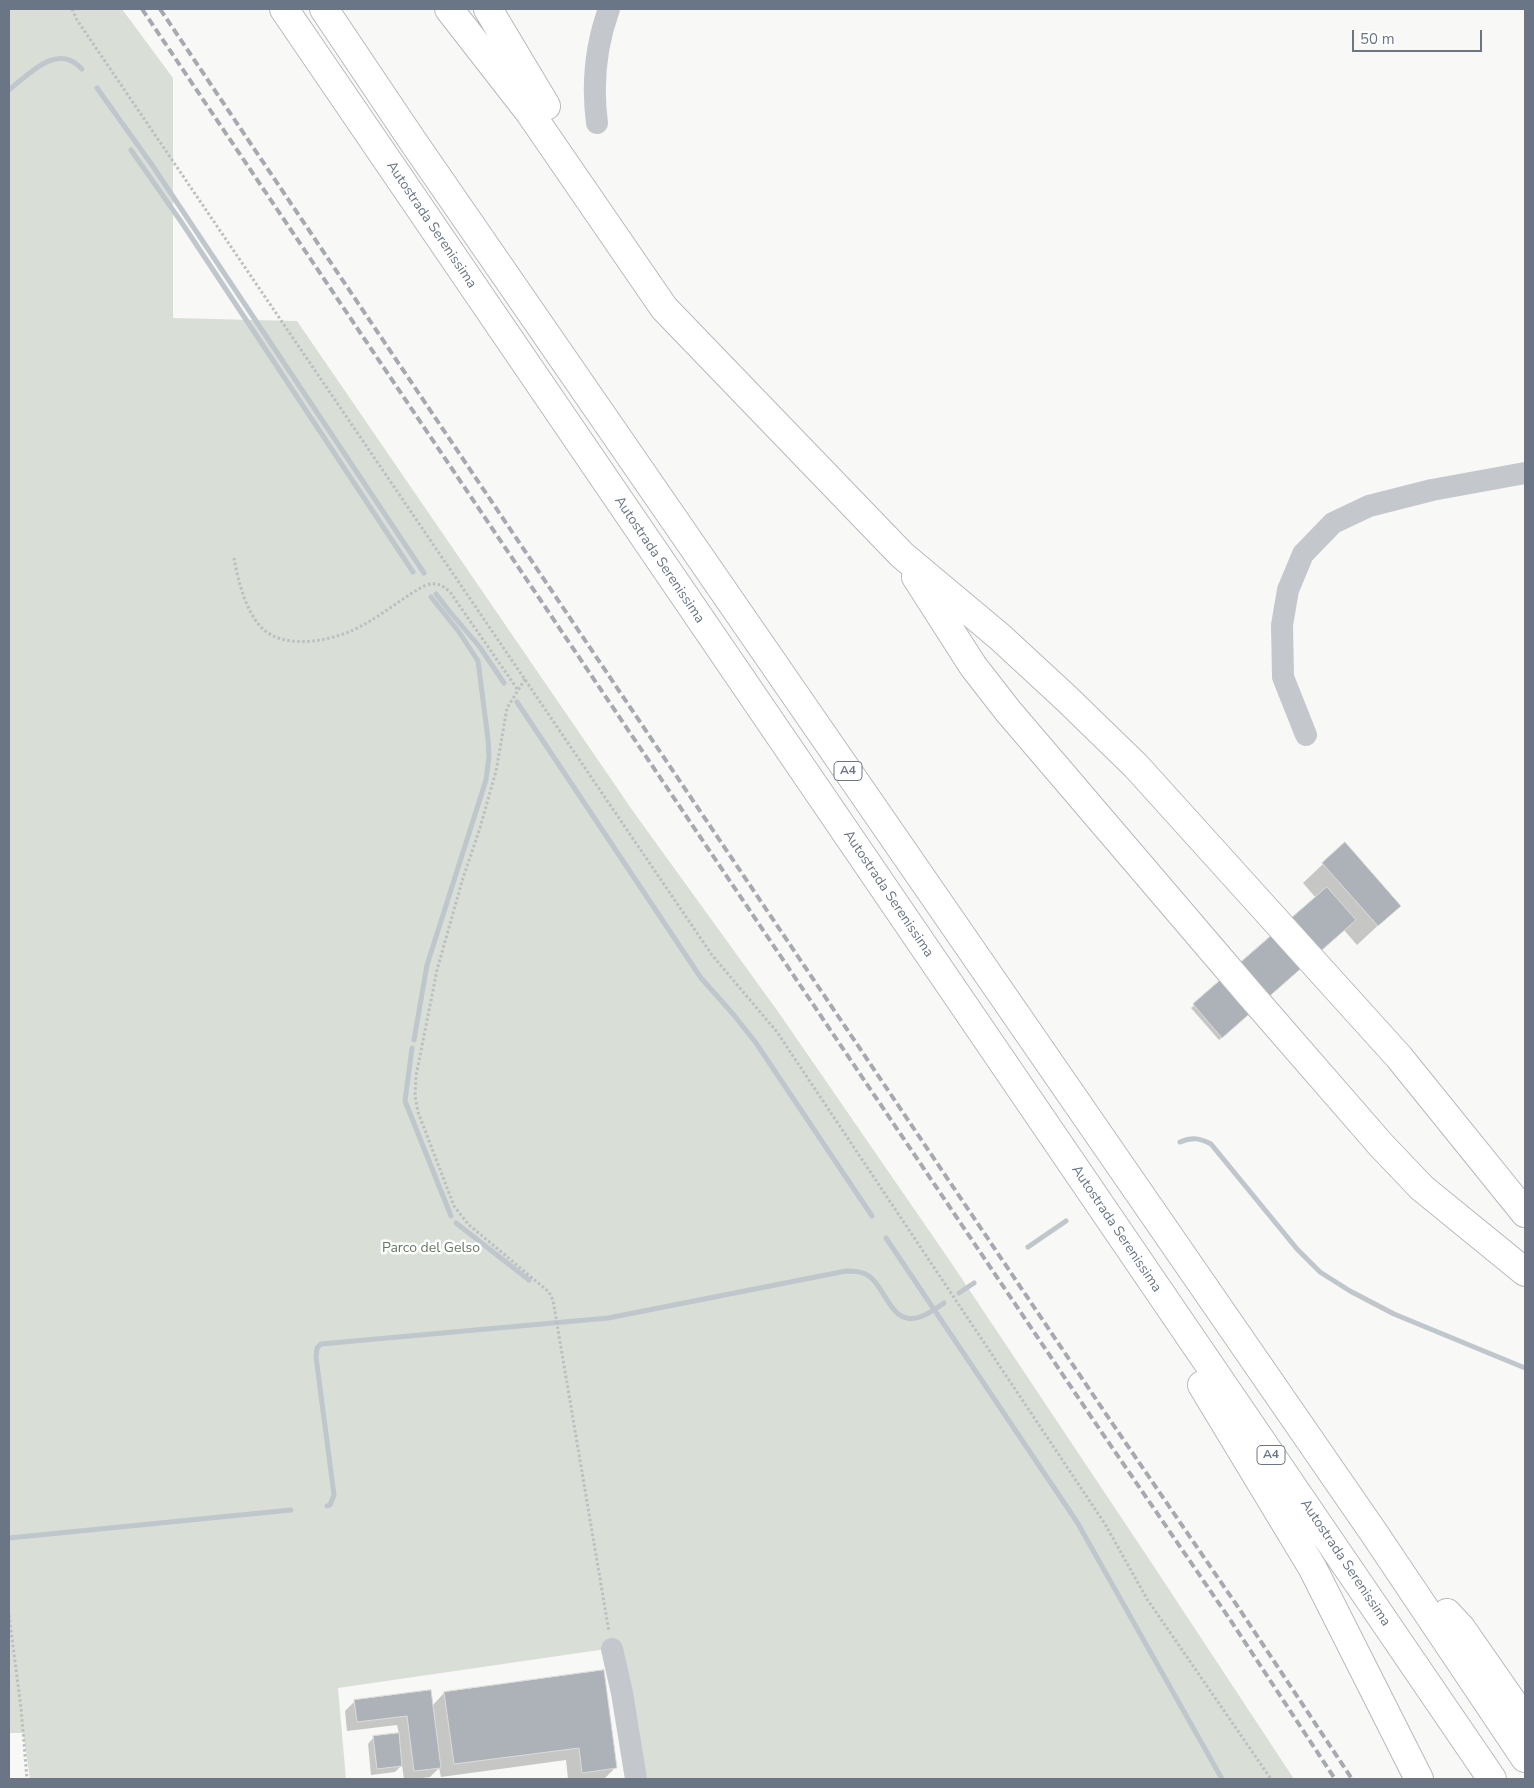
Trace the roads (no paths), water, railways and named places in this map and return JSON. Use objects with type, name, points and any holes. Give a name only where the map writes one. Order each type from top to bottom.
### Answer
[{"type":"highway","name":"Autostrada Serenissima","points":[[284,9],[1492,1779]]},
{"type":"highway","name":"A4","points":[[324,9],[1374,1533],[1525,1758]]},
{"type":"highway","points":[[449,9],[530,113],[664,308],[902,555],[1000,637],[1136,766],[1399,1057],[1525,1213]]},
{"type":"highway","points":[[471,9],[546,106],[758,404]]},
{"type":"highway","points":[[488,9],[546,106]]},
{"type":"highway","points":[[902,555],[973,666],[1002,703],[1381,1145],[1422,1188],[1525,1272]]},
{"type":"highway","points":[[1049,1131],[1312,1567],[1419,1779]]},
{"type":"highway","points":[[1374,1533],[1461,1628],[1525,1720]]},
{"type":"street","points":[[597,123],[594,102],[596,56],[609,9]]},
{"type":"street","points":[[1306,735],[1283,677],[1282,625],[1288,590],[1303,554],[1333,523],[1369,506],[1432,490],[1525,473]]},
{"type":"street","points":[[612,1649],[622,1693],[636,1779]]},
{"type":"waterway","points":[[9,90],[35,69],[54,59],[73,61],[82,69]]},
{"type":"waterway","points":[[97,88],[152,165],[424,573]]},
{"type":"waterway","points":[[131,150],[182,223],[413,572]]},
{"type":"waterway","points":[[436,594],[479,646],[504,683]]},
{"type":"waterway","points":[[414,1040],[427,965],[486,780],[489,756],[478,661],[459,632],[431,597]]},
{"type":"waterway","points":[[517,702],[701,978],[756,1043],[872,1216]]},
{"type":"waterway","points":[[412,1048],[405,1101],[451,1216]]},
{"type":"waterway","points":[[1180,1142],[1196,1139],[1211,1144],[1297,1249],[1320,1272],[1350,1291],[1394,1314],[1525,1368]]},
{"type":"waterway","points":[[1028,1247],[1066,1221]]},
{"type":"waterway","points":[[456,1223],[529,1280]]},
{"type":"waterway","points":[[886,1238],[1077,1522],[1222,1779]]},
{"type":"waterway","points":[[327,1506],[330,1505],[334,1495],[316,1357],[317,1348],[321,1344],[608,1318],[846,1271],[861,1272],[869,1276],[890,1305],[902,1317],[910,1319],[920,1317],[930,1313],[944,1303]]},
{"type":"waterway","points":[[959,1293],[974,1283]]},
{"type":"waterway","points":[[9,1538],[291,1510]]},
{"type":"railway","points":[[142,9],[1096,1424],[1231,1621],[1335,1779]]},
{"type":"railway","points":[[160,9],[1110,1420],[1240,1610],[1352,1779]]},
{"type":"park label","name":"Parco del Gelso","points":[[431,1249]]}]
